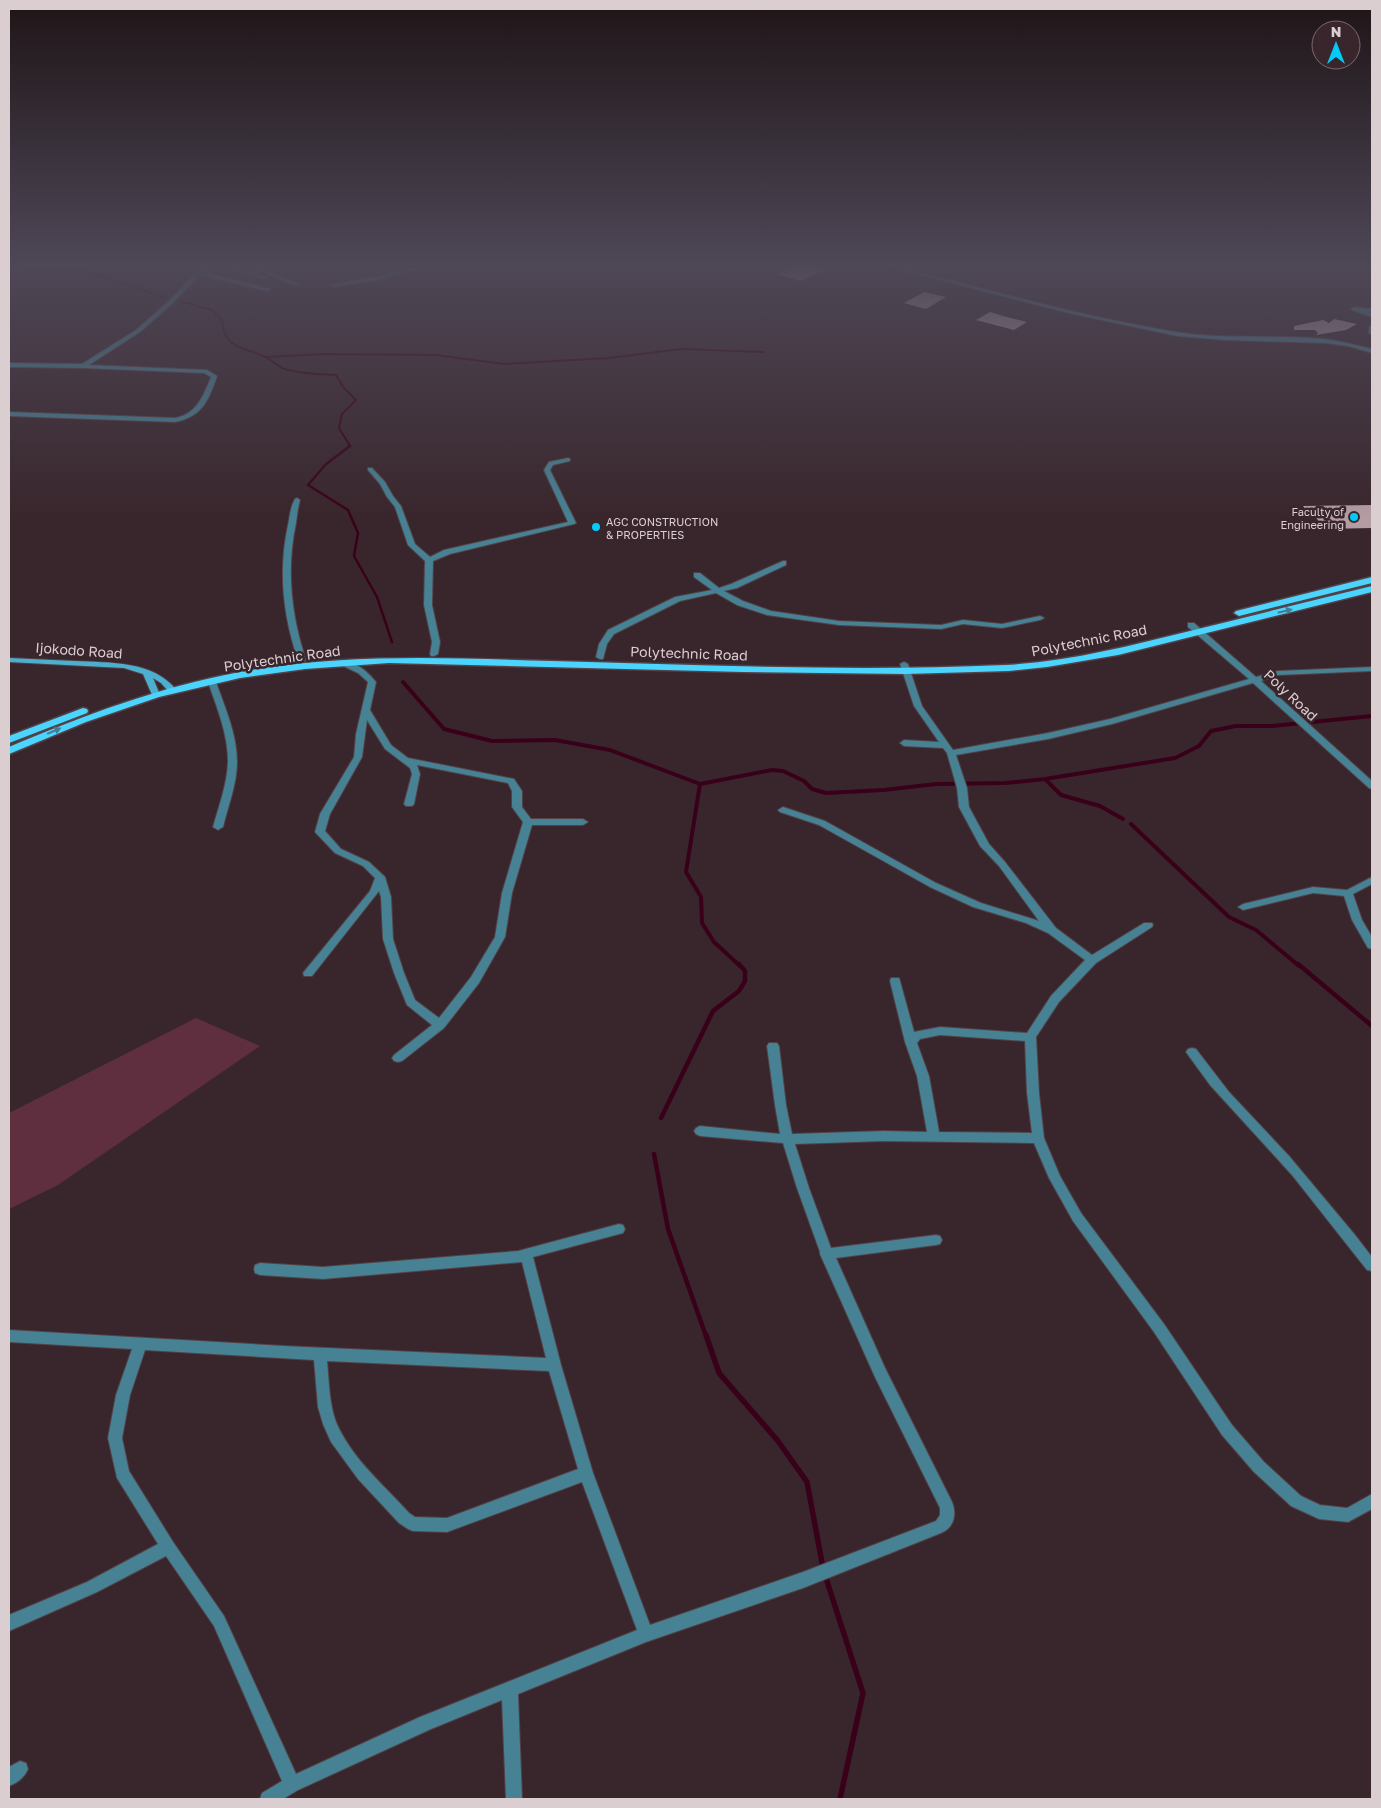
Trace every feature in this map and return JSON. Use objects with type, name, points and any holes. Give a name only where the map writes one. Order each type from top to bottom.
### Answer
[{"type":"main road","name":"Polytechnic Road","points":[[9,740],[72,715],[242,668],[302,660],[385,654],[434,654],[600,657],[970,670],[1047,664],[1118,652],[1195,628],[1372,580]]},
{"type":"main road","points":[[1344,587],[1354,593]]},
{"type":"main road","name":"Polytechnic Road","points":[[1195,628],[1372,589]]},
{"type":"main road","name":"Ijokodo Road","points":[[9,660],[114,664],[138,669],[171,688]]},
{"type":"main road","name":"Polytechnic Road","points":[[171,688],[264,671],[389,660],[743,669],[904,667]]},
{"type":"main road","points":[[147,674],[155,692]]},
{"type":"main road","name":"Polytechnic Road","points":[[9,750],[155,692]]},
{"type":"street","points":[[83,366],[108,350]]},
{"type":"street","points":[[9,365],[205,371],[214,376],[211,385],[194,413],[183,419],[9,414]]},
{"type":"street","points":[[429,560],[447,552],[572,523],[547,470],[551,463],[568,460]]},
{"type":"street","points":[[370,468],[383,483],[390,497],[398,506],[412,545],[429,560],[428,605],[436,642],[434,654]]},
{"type":"street","points":[[297,500],[287,543],[286,597],[294,638],[302,660]]},
{"type":"street","points":[[600,657],[603,644],[611,632],[678,599],[718,591],[783,563]]},
{"type":"street","points":[[696,575],[718,591],[740,603],[770,613],[839,623],[941,627],[963,622],[1002,626],[1040,618]]},
{"type":"street","name":"Poly Road","points":[[1195,628],[1254,678],[1294,717],[1372,786]]},
{"type":"street","points":[[344,663],[361,671],[372,682],[360,734],[358,757],[326,814],[320,832],[338,851],[366,864],[380,877],[386,897],[388,939],[402,980],[411,1002],[440,1025]]},
{"type":"street","points":[[904,667],[918,706],[948,749],[961,783],[964,807],[985,846],[1002,864],[1052,931]]},
{"type":"street","points":[[904,743],[948,749],[1039,738],[1112,721],[1254,678],[1296,672],[1372,669]]},
{"type":"street","points":[[212,682],[227,728],[232,755],[230,782],[218,827]]},
{"type":"street","points":[[366,711],[388,747],[414,767],[416,774],[409,804]]},
{"type":"street","points":[[405,760],[512,781],[517,791],[517,807],[528,822]]},
{"type":"street","points":[[783,810],[822,823],[921,879],[977,905],[1030,921],[1052,931],[1092,960]]},
{"type":"street","points":[[528,822],[583,822]]},
{"type":"street","points":[[398,1058],[440,1025],[475,980],[500,938],[508,894],[528,822]]},
{"type":"street","points":[[308,973],[374,892],[380,877]]},
{"type":"street","points":[[1243,907],[1312,890],[1348,893],[1372,880]]},
{"type":"street","points":[[1348,893],[1357,920],[1372,945]]},
{"type":"street","points":[[1148,925],[1092,960],[1055,999],[1030,1037],[1038,1138],[1055,1178],[1078,1217],[1228,1430],[1259,1467],[1296,1500],[1319,1512],[1348,1515],[1372,1501]]},
{"type":"street","points":[[895,982],[911,1042],[923,1076],[934,1136]]},
{"type":"street","points":[[911,1042],[917,1035],[940,1031],[1030,1037]]},
{"type":"street","points":[[268,1799],[292,1784],[426,1724],[646,1634],[803,1580],[941,1526],[948,1517],[947,1507],[884,1380],[826,1254],[787,1139],[773,1046]]},
{"type":"street","points":[[1192,1052],[1211,1080],[1232,1105],[1284,1159],[1372,1266]]},
{"type":"street","points":[[700,1131],[787,1139],[884,1136],[1038,1138]]},
{"type":"street","points":[[260,1269],[323,1273],[522,1255],[620,1229]]},
{"type":"street","points":[[826,1254],[936,1240]]},
{"type":"street","points":[[522,1255],[527,1257],[554,1365],[586,1473],[646,1634]]},
{"type":"street","points":[[9,1336],[64,1337],[140,1344],[320,1355],[554,1365]]},
{"type":"street","points":[[140,1344],[123,1395],[116,1438],[122,1473],[168,1547],[219,1621],[292,1784]]},
{"type":"street","points":[[320,1355],[329,1422],[337,1438],[360,1470],[404,1518],[412,1524],[448,1525],[586,1473]]},
{"type":"street","points":[[9,1624],[92,1587],[168,1547]]},
{"type":"street","points":[[510,1690],[514,1799]]},
{"type":"shaded area","points":[[196,1018],[260,1046],[58,1185],[9,1209],[9,1113]]},
{"type":"building","name":"Faculty of Engineering","points":[[1372,505],[1372,528],[1325,529],[1314,515],[1310,515],[1303,506]]},
{"type":"waterway","points":[[249,350],[266,357]]},
{"type":"waterway","points":[[266,357],[324,354],[435,355],[504,364],[609,358],[671,350]]},
{"type":"waterway","points":[[719,350],[763,352]]},
{"type":"waterway","points":[[266,357],[282,368],[291,371],[336,375],[344,388],[356,400],[342,414],[339,428],[350,446]]},
{"type":"waterway","points":[[350,446],[326,464],[308,485],[348,510],[358,533],[354,556],[377,597],[392,642]]},
{"type":"waterway","points":[[403,682],[444,729],[492,741],[555,740],[610,750],[700,784]]},
{"type":"waterway","points":[[1045,779],[1175,758],[1199,746],[1211,731],[1236,726],[1272,726],[1372,716]]},
{"type":"waterway","points":[[700,784],[772,770],[783,771],[804,781],[812,789],[826,793],[884,790],[936,784],[1005,783],[1045,779]]},
{"type":"waterway","points":[[1045,779],[1061,795],[1100,806],[1123,819]]},
{"type":"waterway","points":[[700,784],[686,872],[701,897],[702,923],[714,942],[740,966]]},
{"type":"waterway","points":[[1131,824],[1229,917],[1256,930],[1299,966]]},
{"type":"waterway","points":[[661,1118],[713,1011],[739,991],[745,981],[745,971],[739,964]]},
{"type":"waterway","points":[[1298,964],[1372,1026]]},
{"type":"waterway","points":[[654,1154],[668,1229],[706,1336]]},
{"type":"waterway","points":[[706,1335],[719,1373],[778,1441],[807,1482],[823,1568]]},
{"type":"waterway","points":[[825,1575],[863,1693],[840,1799]]},
{"type":"place","name":"Faculty of Engineering","points":[[1354,517]]},
{"type":"place","name":"AGC CONSTRUCTION & PROPERTIES","points":[[596,527]]}]
